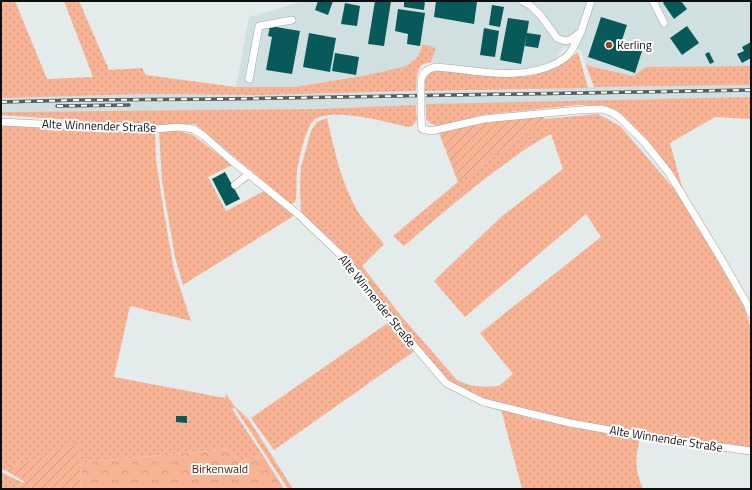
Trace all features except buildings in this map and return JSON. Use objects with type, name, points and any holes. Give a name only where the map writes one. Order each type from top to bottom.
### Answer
[{"type":"street","points":[[522,1],[536,10],[552,31],[562,40],[570,40],[581,32]]},
{"type":"street","points":[[591,1],[581,32],[569,54],[563,60],[549,67],[522,73],[495,73],[436,67],[430,68],[424,72],[421,80],[422,129],[431,131],[484,119],[579,110],[602,109],[613,113],[645,143],[669,173],[748,304],[751,314]]},
{"type":"street","points":[[653,1],[664,23]]},
{"type":"street","points":[[249,79],[259,26],[292,20]]},
{"type":"street","name":"Alte Winnender Straße","points":[[1,122],[120,128],[157,129],[178,127],[193,129],[204,136],[231,160],[299,214],[348,262],[397,326],[446,383],[483,402],[570,423],[643,436],[751,451]]},
{"type":"street","points":[[235,185],[249,174]]},
{"type":"shaded area","points":[[298,1],[751,1],[751,66],[646,67],[633,76],[586,65],[581,50],[563,47],[556,60],[542,66],[519,70],[497,70],[431,62],[436,48],[423,44],[418,57],[408,65],[399,68],[362,76],[295,87],[236,87],[249,17],[298,3]]},
{"type":"shaded area","points":[[751,85],[751,97],[416,105],[315,109],[1,112],[1,98],[149,94],[261,95],[524,90],[594,87]]},
{"type":"green space","points":[[1,1],[15,1],[47,79],[93,77],[64,1],[79,1],[109,70],[142,68],[146,75],[236,87],[295,87],[362,76],[408,65],[418,57],[423,44],[436,48],[431,62],[421,65],[417,74],[416,91],[261,95],[149,94],[1,98]]},
{"type":"green space","points":[[578,52],[588,88],[425,91],[426,78],[433,72],[442,70],[492,76],[522,77],[552,68]]},
{"type":"green space","points":[[586,65],[633,76],[646,67],[751,66],[751,85],[594,87]]},
{"type":"green space","points":[[751,97],[751,119],[715,117],[670,143],[683,190],[618,113],[608,106],[577,105],[482,115],[438,127],[426,119],[426,104]]},
{"type":"green space","points":[[416,105],[417,120],[412,126],[409,127],[352,116],[328,115],[315,119],[309,128],[303,143],[297,171],[296,198],[295,202],[291,204],[195,124],[153,126],[1,115],[1,112],[315,109]]},
{"type":"green space","points":[[598,114],[620,126],[681,197],[743,305],[751,328],[751,450],[602,427],[507,406],[473,394],[448,382],[419,349],[349,260],[301,213],[301,167],[311,131],[317,122],[327,118],[332,142],[351,199],[357,210],[384,244],[362,266],[402,317],[457,380],[478,386],[499,386],[513,374],[480,333],[601,237],[586,214],[465,317],[434,281],[502,216],[563,169],[551,134],[525,149],[489,175],[404,246],[393,236],[458,182],[545,119]]},
{"type":"green space","points":[[543,116],[545,119],[458,182],[439,133],[484,123]]},
{"type":"green space","points":[[1,125],[155,132],[156,159],[174,270],[191,321],[130,306],[114,377],[225,398],[226,394],[235,407],[249,420],[293,489],[288,489],[235,408],[232,409],[262,454],[239,462],[230,449],[80,463],[78,443],[5,470],[1,470]]},
{"type":"green space","points":[[159,131],[179,131],[193,135],[232,165],[208,177],[226,211],[266,190],[295,215],[183,285],[175,257],[162,181]]},
{"type":"green space","points":[[392,320],[416,350],[274,450],[251,418]]},
{"type":"green space","points":[[501,409],[533,419],[640,439],[637,452],[637,470],[643,489],[522,489]]},
{"type":"green space","points":[[79,442],[81,489],[11,489],[25,482],[5,470]]},
{"type":"green space","name":"Birkenwald","points":[[230,449],[239,462],[262,454],[284,489],[81,489],[80,463]]},
{"type":"green space","points":[[1,472],[23,483],[11,489],[1,489]]},
{"type":"railway","points":[[1,102],[751,90]]},
{"type":"railway","points":[[57,106],[129,105]]},
{"type":"place","name":"Kerling","points":[[609,45]]}]
